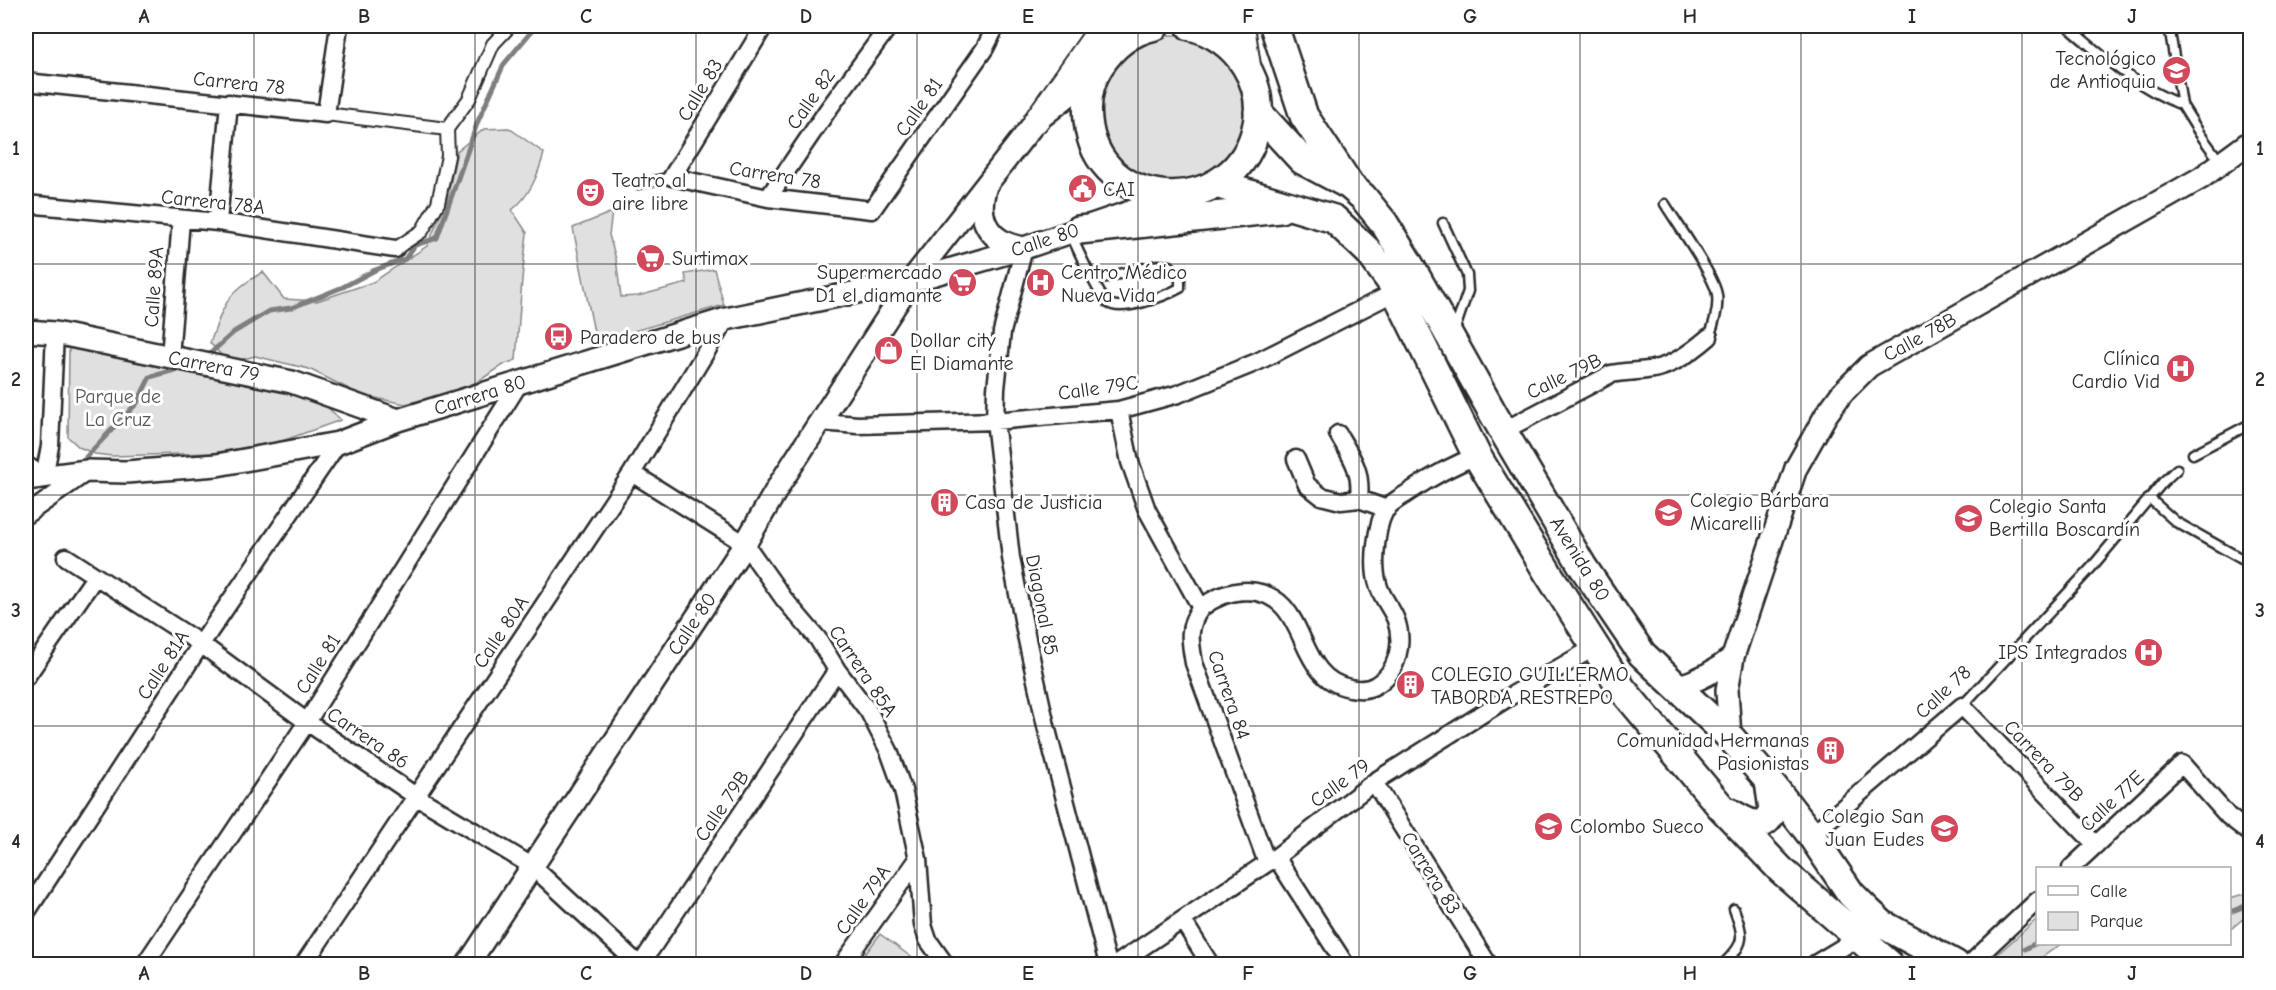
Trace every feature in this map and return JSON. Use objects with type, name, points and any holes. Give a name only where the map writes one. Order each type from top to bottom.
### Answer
[{"type":"main road","points":[[1036,120],[1103,26]]},
{"type":"main road","points":[[1190,26],[1216,35],[1230,45],[1250,72]]},
{"type":"main road","points":[[1144,27],[1120,42],[1105,57],[1094,75],[1087,109],[1089,126],[1094,143],[1113,172],[1127,183],[1143,190],[1160,195],[1177,196],[1204,190],[1216,184],[1238,166],[1255,134],[1258,112],[1256,91],[1250,72],[1242,26]]},
{"type":"main road","points":[[1274,26],[1304,116],[1350,185]]},
{"type":"main road","name":"Avenida 80","points":[[1258,112],[1302,160],[1350,185],[1384,223],[1583,567],[1642,654],[1730,737],[1769,781],[1811,835],[1851,894],[1866,910],[1882,924],[1955,964]]},
{"type":"main road","name":"Avenida 80","points":[[1216,184],[1334,219],[1369,252],[1391,282],[1477,456],[1622,689],[1721,807],[1781,870],[1889,964]]},
{"type":"main road","points":[[1074,231],[1179,218],[1297,208]]},
{"type":"main road","points":[[1721,807],[1751,823],[1759,825],[1765,822],[1770,818],[1773,810],[1769,781]]},
{"type":"street","points":[[326,114],[339,26]]},
{"type":"street","points":[[395,249],[422,231],[438,202],[448,156],[447,129],[469,99],[493,44],[510,26]]},
{"type":"street","name":"Calle 83","points":[[672,177],[764,26]]},
{"type":"street","name":"Calle 82","points":[[768,198],[827,111],[889,26]]},
{"type":"street","name":"Calle 81","points":[[872,210],[968,72],[996,26]]},
{"type":"street","name":"Calle 80","points":[[468,964],[745,544],[781,482],[911,281],[1036,120],[1094,75]]},
{"type":"street","name":"Carrera 78","points":[[26,82],[447,129]]},
{"type":"street","points":[[218,222],[229,103]]},
{"type":"street","name":"Calle 78B","points":[[1730,737],[1727,690],[1733,657],[1796,468],[1826,415],[1842,393],[1869,366],[2201,178],[2250,142]]},
{"type":"street","name":"Carrera 78","points":[[672,177],[768,198],[872,210]]},
{"type":"street","points":[[989,182],[982,198],[985,222],[991,233],[1000,241],[1023,248]]},
{"type":"street","name":"Calle 80","points":[[911,281],[1023,248],[1177,196]]},
{"type":"street","name":"Carrera 78A","points":[[26,204],[218,222],[395,249]]},
{"type":"street","name":"Calle 89A","points":[[174,358],[181,220]]},
{"type":"street","name":"Diagonal 85","points":[[1023,248],[1002,332],[994,421],[1011,558],[1026,635],[1046,726],[1108,964]]},
{"type":"street","name":"Carrera 80","points":[[35,478],[87,471],[126,472],[217,465],[338,443],[398,420],[726,319],[911,281]]},
{"type":"street","name":"Calle 79C","points":[[820,422],[858,424],[994,421],[1119,410],[1178,394],[1257,362],[1395,292]]},
{"type":"street","name":"Calle 80A","points":[[304,964],[632,472],[726,319]]},
{"type":"street","name":"Carrera 79","points":[[26,332],[55,333],[292,382],[398,420]]},
{"type":"street","points":[[35,478],[50,446],[55,333]]},
{"type":"street","name":"Calle 79B","points":[[1503,431],[1611,374],[1653,369],[1669,363],[1693,350],[1709,337]]},
{"type":"street","name":"Calle 81","points":[[145,964],[307,722],[520,382]]},
{"type":"street","points":[[1119,410],[1130,462],[1147,510],[1201,608],[1218,597],[1233,592],[1250,591],[1270,596],[1281,603],[1291,615],[1312,660],[1323,674],[1342,686],[1366,689],[1379,683],[1390,671],[1399,647],[1397,624],[1378,586],[1376,575],[1379,528],[1387,509],[1425,480],[1477,456]]},
{"type":"street","points":[[1338,434],[1360,475],[1359,499]]},
{"type":"street","name":"Calle 81A","points":[[26,913],[201,644],[338,443]]},
{"type":"street","points":[[1296,459],[1307,485],[1321,496],[1341,501],[1359,499],[1387,509]]},
{"type":"street","points":[[26,465],[35,478]]},
{"type":"street","points":[[26,515],[87,471]]},
{"type":"street","name":"Carrera 85A","points":[[632,472],[745,544],[784,600],[818,639],[837,670],[869,712],[889,751],[903,790],[918,859],[923,925],[928,940],[945,964]]},
{"type":"street","name":"Carrera 86","points":[[66,557],[201,644],[307,722],[417,797],[532,866],[640,964]]},
{"type":"street","points":[[26,677],[95,577]]},
{"type":"street","name":"Carrera 84","points":[[1201,608],[1192,623],[1190,632],[1194,663],[1272,860],[1345,964]]},
{"type":"street","name":"Calle 79","points":[[1117,964],[1272,860],[1374,782],[1509,697],[1595,647]]},
{"type":"street","points":[[1676,687],[1697,681],[1716,671],[1733,657]]},
{"type":"street","name":"Calle 79B","points":[[640,964],[837,670]]},
{"type":"street","name":"Calle 78","points":[[1811,835],[1962,706]]},
{"type":"street","name":"Carrera 79B","points":[[1962,706],[2096,845]]},
{"type":"street","name":"Calle 77E","points":[[2072,867],[2182,764],[2228,816],[2250,834]]},
{"type":"street","name":"Carrera 83","points":[[1374,782],[1488,964]]},
{"type":"street","name":"Calle 79A","points":[[843,964],[918,859]]},
{"type":"street","points":[[1970,964],[2036,901]]},
{"type":"street","points":[[1183,921],[1210,964]]},
{"type":"street","points":[[1815,964],[1858,939]]},
{"type":"lane","points":[[2067,26],[2109,61],[2157,95],[2182,105]]},
{"type":"lane","points":[[2169,26],[2182,105],[2194,126],[2222,163]]},
{"type":"lane","points":[[638,184],[672,177]]},
{"type":"lane","points":[[1665,204],[1717,293],[1718,309],[1709,337]]},
{"type":"lane","points":[[1443,223],[1467,275],[1468,291],[1451,339]]},
{"type":"lane","points":[[1074,231],[1094,279],[1106,302],[1113,306],[1125,306],[1165,296],[1180,288],[1180,276],[1170,266],[1157,265],[1094,279]]},
{"type":"lane","points":[[2193,454],[2250,424]]},
{"type":"lane","name":"Calle 78","points":[[1962,706],[2091,568],[2149,498],[2177,469]]},
{"type":"lane","points":[[2149,498],[2175,522],[2247,562]]},
{"type":"lane","points":[[1723,964],[1736,953],[1742,943],[1742,930],[1734,909]]},
{"type":"green space","points":[[1172,35],[1186,36],[1200,41],[1213,47],[1224,57],[1234,68],[1240,81],[1245,95],[1245,123],[1240,137],[1234,150],[1224,161],[1213,171],[1200,177],[1186,182],[1172,183],[1158,182],[1144,177],[1131,171],[1120,161],[1110,150],[1104,137],[1099,123],[1098,109],[1099,95],[1104,81],[1110,68],[1120,57],[1131,47],[1144,41],[1158,36]]},
{"type":"green space","points":[[509,128],[544,153],[533,184],[512,210],[527,233],[516,360],[505,364],[477,382],[453,392],[405,404],[361,395],[309,369],[255,356],[229,363],[210,343],[223,309],[233,294],[263,272],[284,299],[317,301],[373,282],[427,246],[447,200],[457,151],[484,129]]},
{"type":"green space","points":[[612,212],[609,235],[616,259],[621,297],[638,296],[687,283],[685,274],[714,269],[724,305],[596,342],[573,228]]},
{"type":"green space","name":"Parque de La Cruz","points":[[69,348],[300,396],[324,404],[341,420],[282,441],[212,453],[112,456],[95,454],[79,447],[68,437]]},
{"type":"green space","points":[[2250,892],[2250,913],[2232,928],[2231,927],[2231,898]]},
{"type":"green space","points":[[2036,920],[2036,945],[2060,945],[2032,964],[1992,959]]},
{"type":"green space","points":[[880,934],[918,962],[916,964],[858,964]]},
{"type":"waterway","points":[[204,359],[234,332],[269,311],[291,308],[343,287],[375,270],[405,259],[415,245],[437,238],[478,121],[504,64],[536,26]]},
{"type":"waterway","points":[[86,457],[137,403],[150,377],[185,367]]},
{"type":"waterway","points":[[2231,912],[2250,904]]},
{"type":"waterway","points":[[2025,949],[2036,943]]},
{"type":"place","name":"Tecnológico de Antioquia","points":[[2177,70]]},
{"type":"place","name":"CAI","points":[[1082,189]]},
{"type":"place","name":"Teatro al aire libre","points":[[591,192]]},
{"type":"place","name":"Surtimax","points":[[651,258]]},
{"type":"place","name":"Supermercado D1 el diamante","points":[[963,283]]},
{"type":"place","name":"Centro Médico Nueva Vida","points":[[1040,283]]},
{"type":"place","name":"Paradero de bus","points":[[559,337]]},
{"type":"place","name":"Dollar city El Diamante","points":[[889,351]]},
{"type":"place","name":"Clínica Cardio Vid","points":[[2181,369]]},
{"type":"place","name":"Casa de Justicia","points":[[944,502]]},
{"type":"place","name":"Colegio Bárbara Micarelli","points":[[1669,512]]},
{"type":"place","name":"Colegio Santa Bertilla Boscardín","points":[[1968,518]]},
{"type":"place","name":"IPS Integrados","points":[[2148,652]]},
{"type":"place","name":"COLEGIO GUILLERMO TABORDA RESTREPO","points":[[1410,685]]},
{"type":"place","name":"Comunidad Hermanas Pasionistas","points":[[1830,751]]},
{"type":"place","name":"Colombo Sueco","points":[[1549,826]]},
{"type":"place","name":"Colegio San Juan Eudes","points":[[1945,828]]}]
